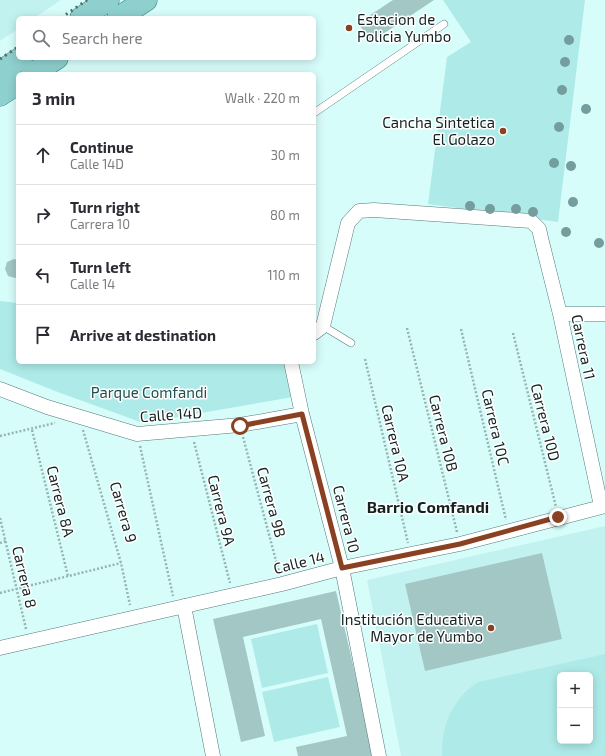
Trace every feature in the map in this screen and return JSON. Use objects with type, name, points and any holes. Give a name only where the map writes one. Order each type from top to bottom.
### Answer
[{"type":"main road","points":[[84,16],[108,0]]},
{"type":"main road","points":[[121,16],[146,0]]},
{"type":"main road","points":[[0,72],[18,60]]},
{"type":"main road","points":[[35,72],[54,60]]},
{"type":"main road","points":[[0,95],[16,84]]},
{"type":"street","name":"Carrera 11","points":[[319,329],[348,223],[359,211],[374,210],[531,221],[539,229],[560,314],[603,506]]},
{"type":"street","points":[[560,314],[605,314]]},
{"type":"street","name":"Carrera 10","points":[[291,364],[302,414],[342,568],[379,756]]},
{"type":"street","name":"Calle 14D","points":[[0,389],[79,417],[137,434],[240,426],[302,414]]},
{"type":"street","name":"Calle 14","points":[[0,648],[282,584],[342,568],[460,544],[603,506]]},
{"type":"street","points":[[180,607],[213,756]]},
{"type":"lane","points":[[316,112],[444,24]]},
{"type":"lane","points":[[319,329],[351,343]]},
{"type":"path","name":"Carrera 10B","points":[[407,328],[460,544]]},
{"type":"path","name":"Carrera 10C","points":[[461,329],[509,530]]},
{"type":"path","name":"Carrera 10D","points":[[513,333],[558,517]]},
{"type":"path","name":"Carrera 10A","points":[[365,359],[411,555]]},
{"type":"path","points":[[0,436],[32,430],[79,417]]},
{"type":"path","name":"Carrera 9","points":[[79,417],[121,563],[133,617]]},
{"type":"path","name":"Carrera 9B","points":[[240,426],[282,584]]},
{"type":"path","name":"Carrera 8A","points":[[32,430],[68,576]]},
{"type":"path","name":"Carrera 9A","points":[[191,430],[233,595]]},
{"type":"path","name":"Carrera 9","points":[[137,434],[180,607]]},
{"type":"path","name":"Carrera 8","points":[[0,518],[29,641]]},
{"type":"path","points":[[0,543],[6,542]]},
{"type":"path","points":[[0,593],[121,563]]},
{"type":"shaded area","points":[[0,0],[61,0],[37,16],[16,16],[16,30],[0,41]]},
{"type":"shaded area","name":"Institución Educativa Mayor de Yumbo","points":[[605,526],[605,756],[401,756],[367,580]]},
{"type":"green space","name":"Cancha Sintetica El Golazo","points":[[443,0],[585,0],[558,222],[428,204],[447,57],[471,42]]},
{"type":"green space","name":"Parque Comfandi","points":[[0,301],[16,303],[16,364],[288,364],[293,397],[143,423],[0,369]]},
{"type":"green space","points":[[317,624],[328,673],[262,688],[251,639]]},
{"type":"green space","points":[[605,654],[605,756],[442,756],[444,734],[450,714],[461,697],[478,682]]},
{"type":"green space","points":[[328,677],[340,727],[274,742],[262,692]]},
{"type":"building","points":[[393,0],[434,0],[371,42],[358,23]]},
{"type":"building","points":[[16,260],[16,278],[8,276],[5,269],[7,262]]},
{"type":"building","points":[[542,553],[562,639],[425,671],[405,584]]},
{"type":"building","points":[[336,591],[374,756],[298,756],[296,747],[347,736],[321,619],[243,637],[265,736],[241,742],[213,619]]},
{"type":"railway","points":[[64,16],[87,0]]},
{"type":"railway","points":[[0,59],[16,48]]},
{"type":"place","name":"Estacion de Policia Yumbo","points":[[349,28]]},
{"type":"place","name":"Cancha Sintetica El Golazo","points":[[503,131]]},
{"type":"place","name":"Institución Educativa Mayor de Yumbo","points":[[491,628]]},
{"type":"district","name":"Barrio Comfandi","points":[[428,506]]},
{"type":"route","points":[[240,426],[302,414],[342,568],[460,544],[558,517]]}]
